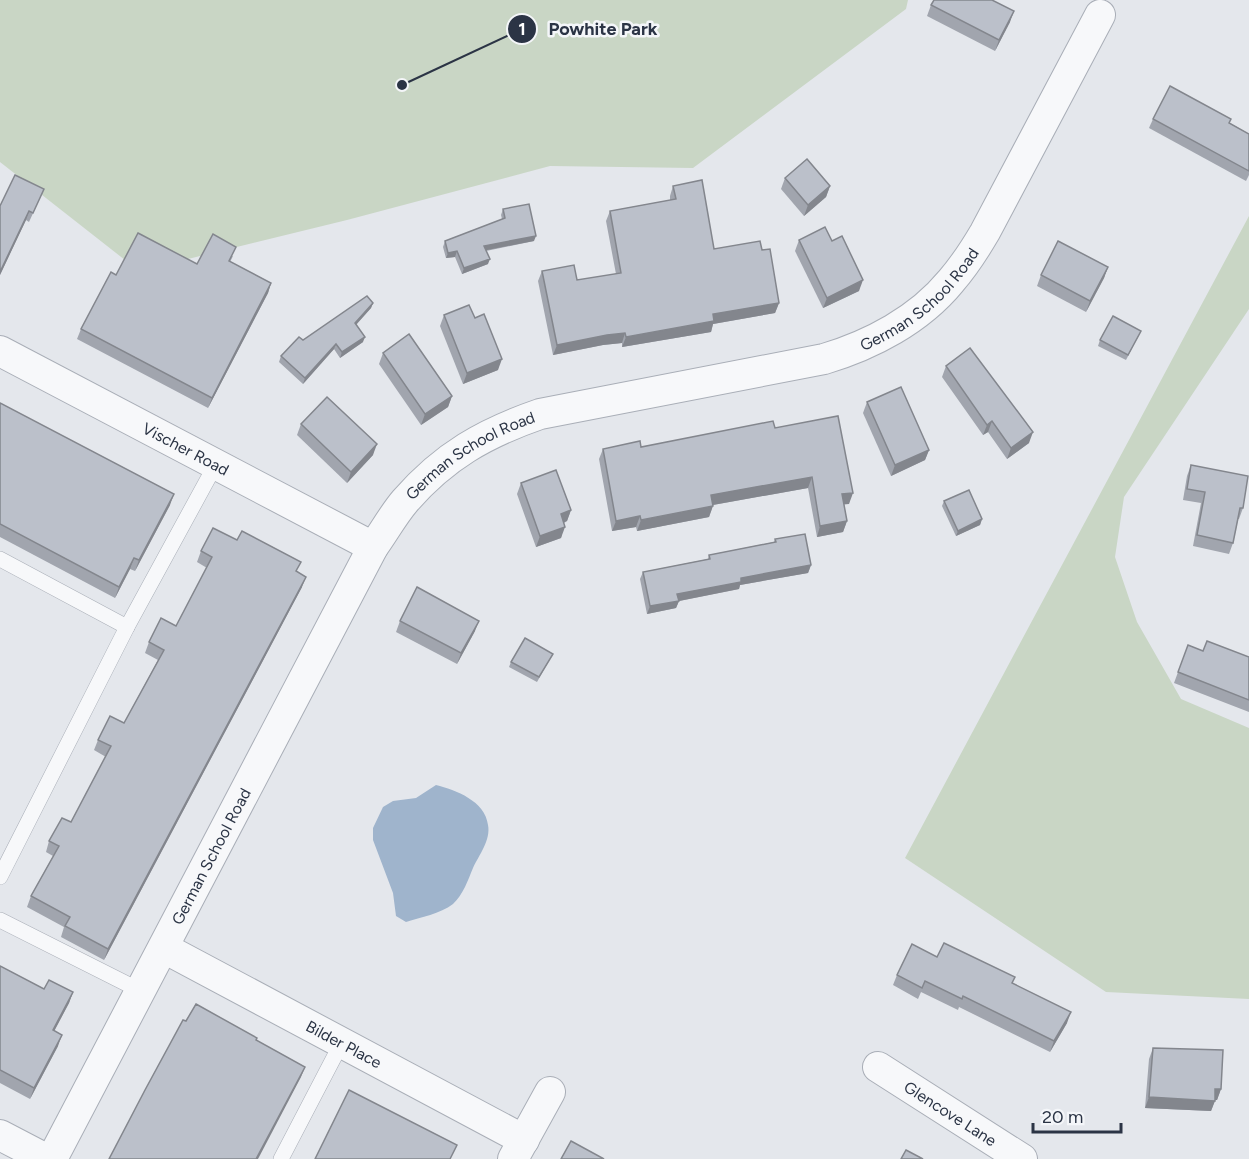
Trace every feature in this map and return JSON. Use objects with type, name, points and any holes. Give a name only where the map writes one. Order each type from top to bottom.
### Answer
[{"type":"street","name":"German School Road","points":[[52,1159],[373,547],[405,502],[439,467],[474,441],[509,425],[573,406],[824,359],[851,351],[904,322],[950,282],[969,258],[1100,15]]},
{"type":"street","name":"Vischer Road","points":[[0,351],[373,547]]},
{"type":"street","name":"Bilder Place","points":[[164,948],[342,1042],[518,1149]]},
{"type":"street","name":"Glencove Lane","points":[[879,1067],[1022,1159]]},
{"type":"street","points":[[518,1149],[550,1092]]},
{"type":"street","points":[[0,1135],[46,1159]]},
{"type":"lane","points":[[0,877],[127,627],[216,464]]},
{"type":"lane","points":[[0,559],[127,627]]},
{"type":"lane","points":[[0,920],[141,991]]},
{"type":"lane","points":[[281,1159],[342,1042]]},
{"type":"green space","points":[[0,0],[908,0],[906,9],[693,168],[550,166],[347,220],[139,271],[0,162]]},
{"type":"green space","points":[[1249,216],[1249,309],[1124,497],[1115,557],[1137,622],[1181,699],[1249,728],[1249,999],[1106,992],[905,858]]},
{"type":"water","points":[[436,785],[452,790],[476,803],[486,817],[488,836],[457,900],[442,910],[406,922],[396,916],[393,893],[373,840],[373,828],[383,807],[393,801],[416,798]]},
{"type":"building","points":[[934,0],[992,0],[1014,11],[999,40],[931,5]]},
{"type":"building","points":[[1170,86],[1231,119],[1229,123],[1249,134],[1249,171],[1153,119]]},
{"type":"building","points":[[807,159],[830,186],[808,205],[785,178]]},
{"type":"building","points":[[15,175],[44,189],[33,213],[29,211],[0,272],[0,206]]},
{"type":"building","points":[[702,180],[714,249],[760,241],[762,250],[770,249],[779,303],[713,314],[714,321],[626,337],[625,333],[607,335],[557,345],[542,271],[574,265],[577,280],[621,273],[610,211],[676,199],[673,186]]},
{"type":"building","points":[[529,204],[536,236],[484,246],[490,259],[464,268],[457,251],[448,253],[445,241],[505,218],[503,209]]},
{"type":"building","points":[[825,227],[832,241],[842,236],[863,280],[827,298],[799,240]]},
{"type":"building","points":[[138,233],[197,264],[213,234],[236,247],[229,261],[271,283],[212,398],[81,329],[111,272],[116,275]]},
{"type":"building","points":[[1058,241],[1108,267],[1090,301],[1041,275]]},
{"type":"building","points":[[367,296],[373,303],[355,323],[365,337],[342,352],[336,344],[305,378],[281,356],[299,337],[303,340]]},
{"type":"building","points":[[469,305],[475,318],[484,314],[502,359],[467,373],[444,315]]},
{"type":"building","points":[[1113,316],[1141,331],[1128,355],[1100,340]]},
{"type":"building","points":[[409,334],[452,396],[425,414],[383,353]]},
{"type":"building","points":[[970,348],[1033,432],[1011,448],[992,421],[987,425],[946,366]]},
{"type":"building","points":[[901,387],[929,450],[895,465],[867,402]]},
{"type":"building","points":[[327,397],[377,444],[351,472],[301,424]]},
{"type":"building","points":[[0,403],[174,494],[139,560],[134,558],[119,587],[0,524]]},
{"type":"building","points":[[838,416],[853,493],[842,494],[847,521],[820,526],[812,477],[711,495],[713,506],[641,520],[640,516],[616,521],[603,449],[640,441],[641,447],[773,421],[775,428]]},
{"type":"building","points":[[1191,465],[1248,476],[1243,508],[1240,508],[1233,543],[1197,535],[1205,492],[1187,489]]},
{"type":"building","points":[[556,470],[571,510],[561,514],[565,527],[540,536],[521,483]]},
{"type":"building","points":[[969,490],[982,519],[958,531],[944,501]]},
{"type":"building","points":[[213,528],[237,540],[242,531],[301,562],[296,571],[306,577],[108,949],[65,926],[70,917],[31,896],[59,846],[49,841],[62,818],[71,822],[111,746],[98,740],[110,716],[124,723],[164,650],[149,642],[161,618],[176,626],[212,557],[201,551]]},
{"type":"building","points":[[805,534],[811,565],[741,578],[741,582],[677,594],[679,601],[650,606],[643,572],[710,559],[709,555]]},
{"type":"building","points":[[417,587],[479,621],[461,653],[400,621]]},
{"type":"building","points":[[525,638],[553,654],[539,677],[511,662]]},
{"type":"building","points":[[1207,641],[1249,657],[1249,700],[1178,672],[1188,645],[1203,651]]},
{"type":"building","points":[[944,943],[1015,977],[1012,983],[1071,1012],[1054,1041],[963,996],[962,999],[925,981],[922,988],[897,975],[912,944],[937,957]]},
{"type":"building","points":[[0,966],[44,989],[49,980],[73,992],[53,1030],[62,1035],[34,1088],[0,1070]]},
{"type":"building","points":[[196,1004],[305,1067],[256,1159],[109,1159],[183,1020],[186,1021]]},
{"type":"building","points":[[1153,1048],[1223,1050],[1221,1089],[1215,1089],[1215,1101],[1149,1097]]},
{"type":"building","points":[[349,1090],[457,1145],[450,1159],[315,1159]]},
{"type":"building","points":[[571,1141],[604,1159],[561,1159]]},
{"type":"building","points":[[906,1150],[923,1159],[901,1159]]},
{"type":"place","name":"Powhite Park","points":[[402,85]]}]
